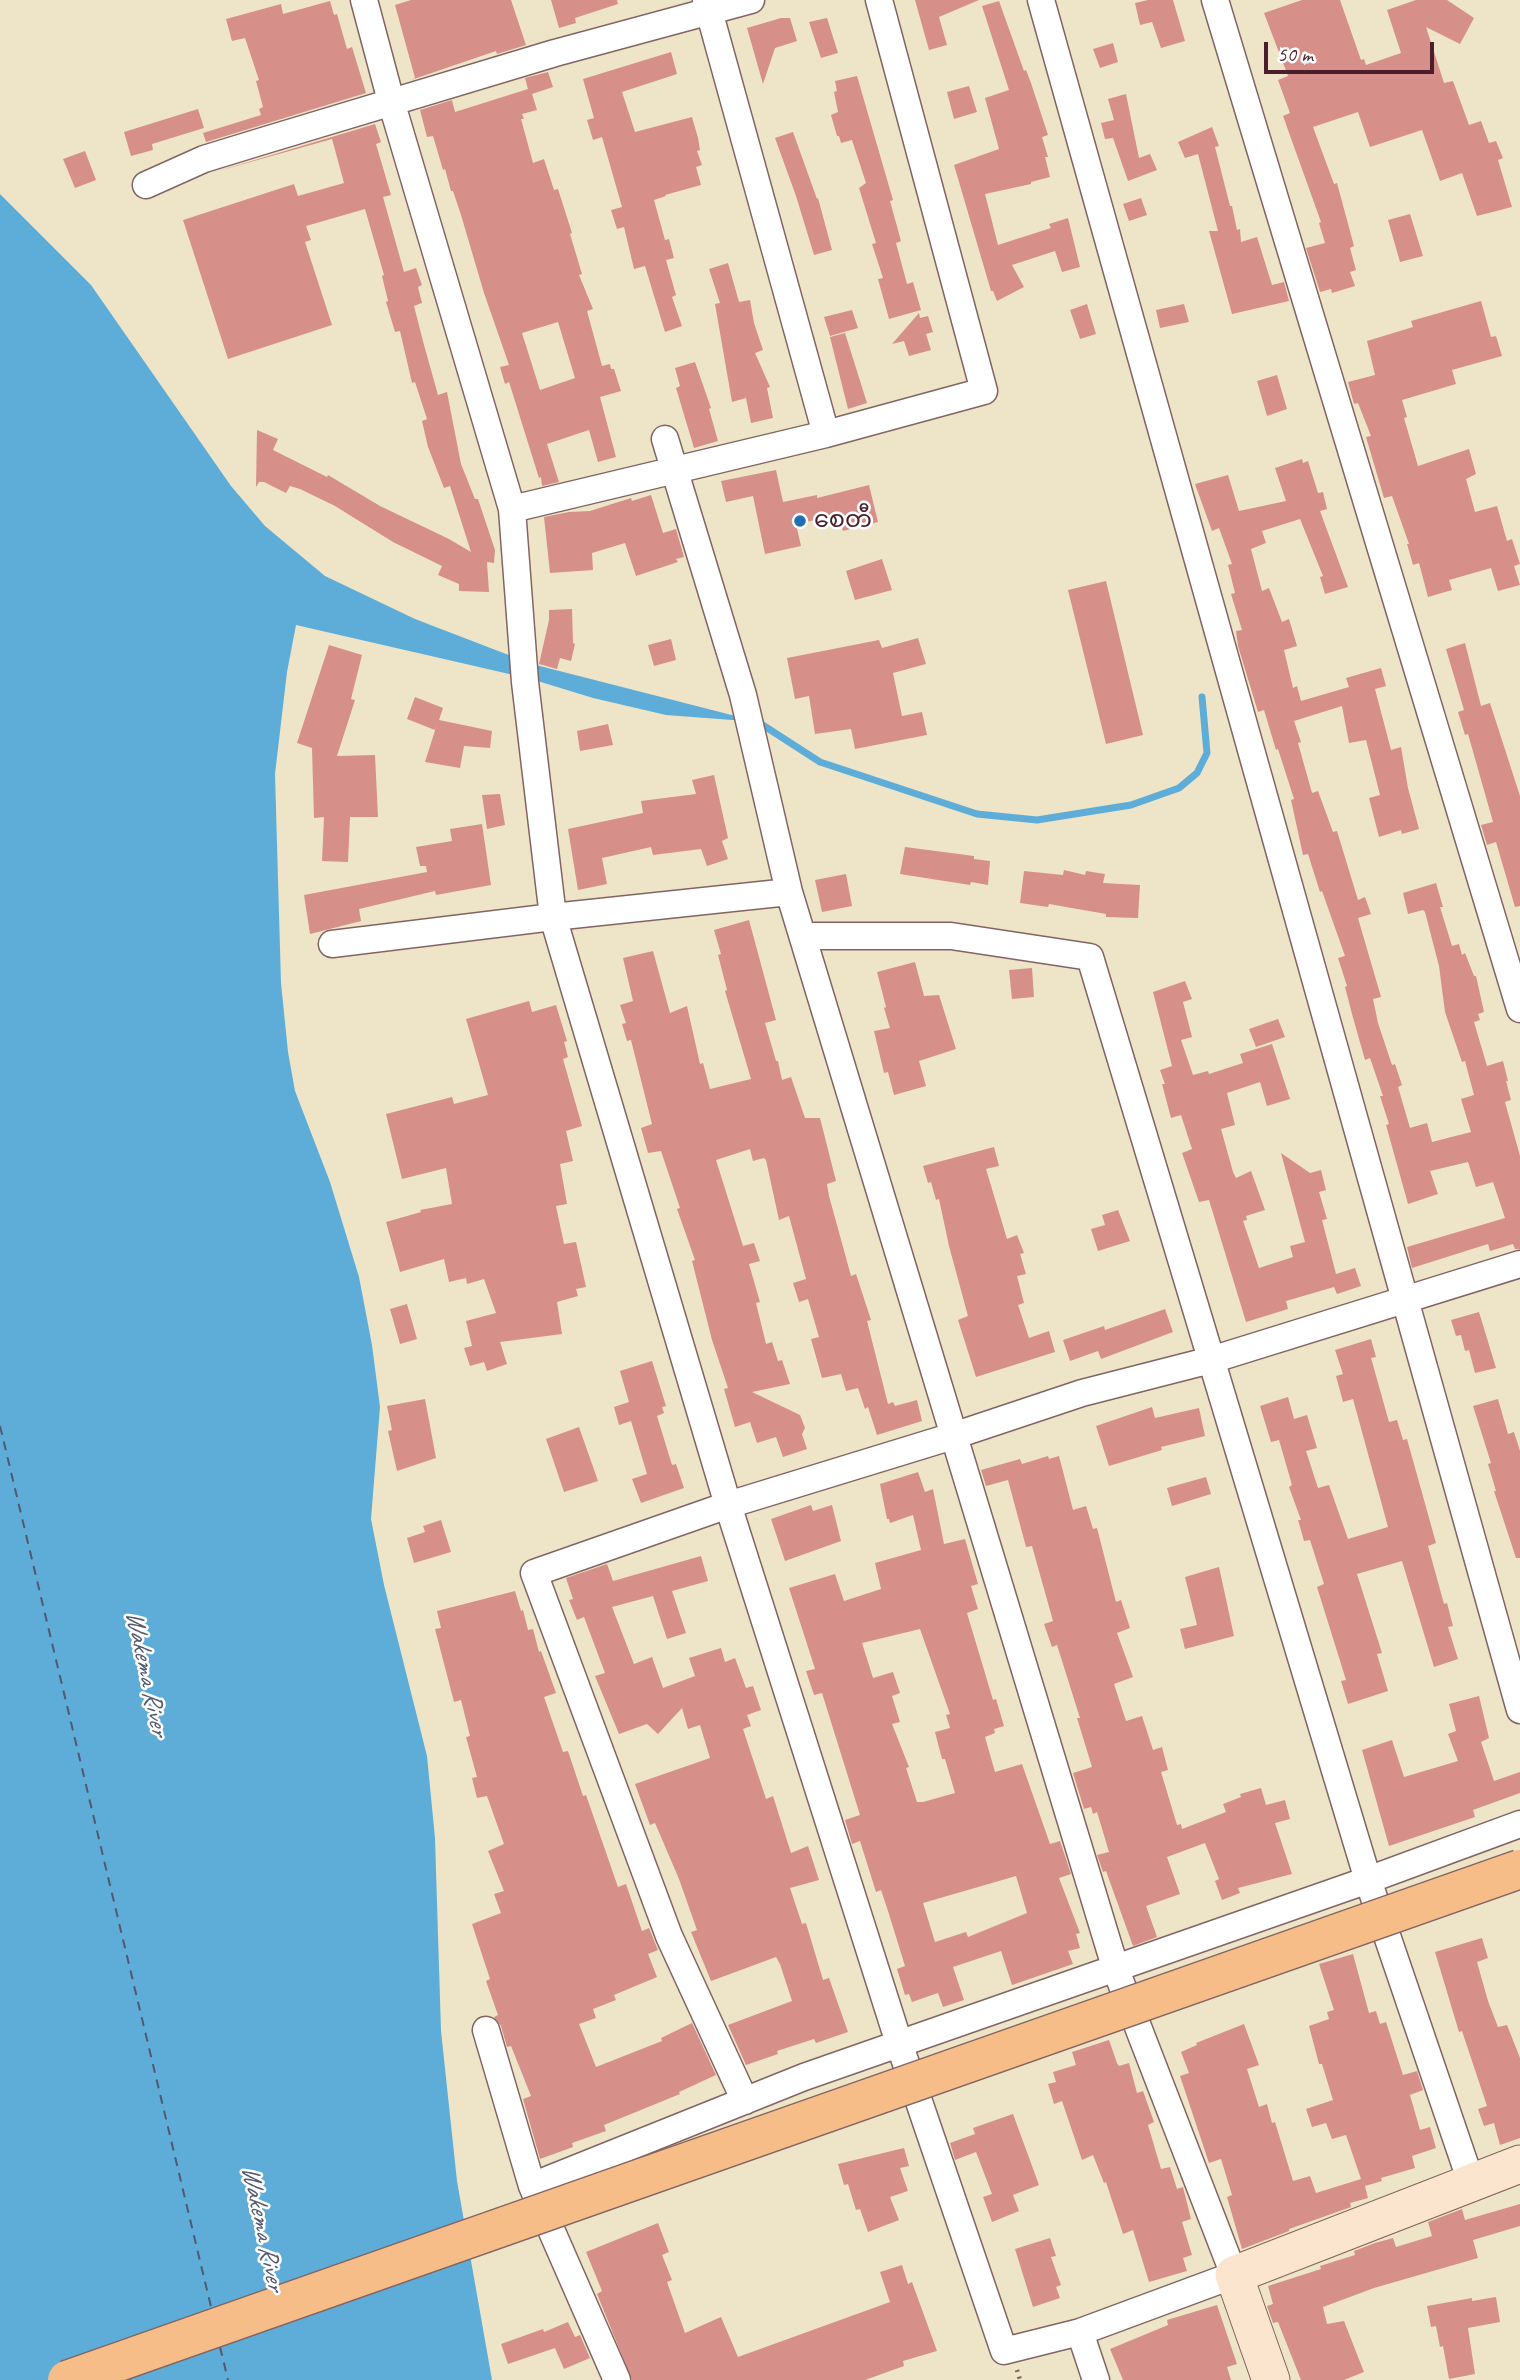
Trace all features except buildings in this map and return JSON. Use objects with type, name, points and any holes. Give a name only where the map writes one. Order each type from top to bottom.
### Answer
[{"type":"highway","points":[[67,2380],[1520,1869]]},
{"type":"street","points":[[364,0],[391,101],[512,509],[524,671],[553,916],[728,1504],[899,2043],[1004,2351],[1080,2332],[1520,2164]]},
{"type":"street","points":[[146,185],[204,159],[391,101],[707,5],[751,0]]},
{"type":"street","points":[[512,509],[825,434],[984,391],[878,0]]},
{"type":"street","points":[[1041,0],[1520,1710]]},
{"type":"street","points":[[1215,0],[1520,1009]]},
{"type":"street","points":[[707,5],[825,434]]},
{"type":"street","points":[[665,439],[743,695],[789,892],[1116,1970],[1234,2275],[1271,2380]]},
{"type":"street","points":[[332,944],[553,916],[789,892]]},
{"type":"street","points":[[803,936],[951,936],[1090,957],[1368,1880],[1471,2182]]},
{"type":"street","points":[[745,2101],[669,1936],[534,1573],[728,1504],[953,1436],[1082,1393],[1211,1360],[1520,1264]]},
{"type":"street","points":[[532,2186],[803,2077],[1116,1970],[1520,1824]]},
{"type":"street","points":[[486,2030],[532,2186],[617,2380]]},
{"type":"street","points":[[1080,2332],[1096,2380]]},
{"type":"water","name":"Wakema River","points":[[0,194],[91,285],[231,486],[265,526],[325,576],[415,619],[532,664],[759,722],[666,715],[593,698],[531,679],[296,625],[287,672],[275,774],[281,983],[288,1052],[295,1091],[330,1182],[359,1277],[372,1345],[380,1407],[371,1519],[384,1585],[427,1756],[435,1838],[441,2031],[457,2181],[492,2380],[0,2380]]},
{"type":"waterway","points":[[758,722],[820,762],[977,814],[1037,820],[1131,805],[1179,788],[1197,773],[1207,753],[1202,697]]},
{"type":"ferry route","points":[[0,1426],[212,2311]]},
{"type":"ferry route","points":[[220,2347],[228,2380]]},
{"type":"place","name":"စေတီ","points":[[800,521]]}]
